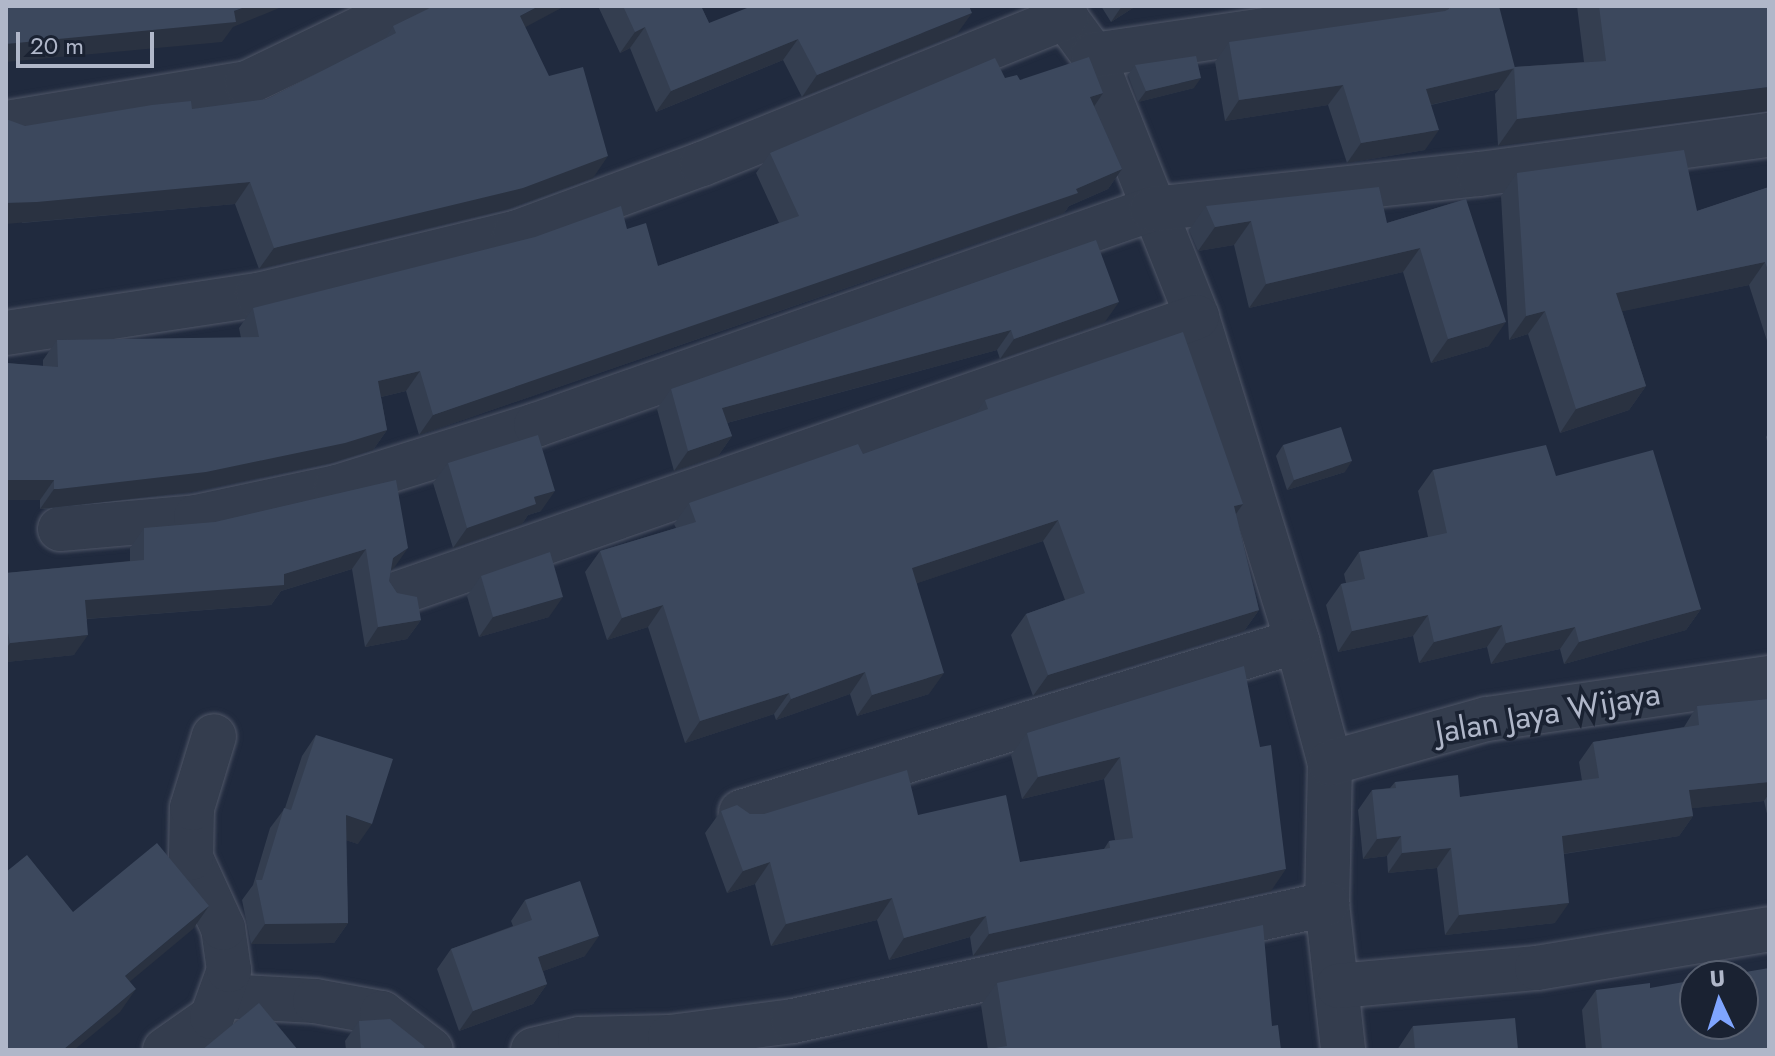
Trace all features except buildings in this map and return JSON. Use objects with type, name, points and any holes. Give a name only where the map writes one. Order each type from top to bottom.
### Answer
[{"type":"street","points":[[6,123],[247,83],[407,6]]},
{"type":"street","points":[[1093,55],[1427,6]]},
{"type":"street","points":[[6,333],[258,295],[515,233],[702,164],[1062,12],[1093,55],[1197,317],[1297,641],[1330,763],[1327,904],[1343,1050]]},
{"type":"street","points":[[60,529],[196,517],[337,487],[536,425],[1152,209],[1479,174],[1769,135]]},
{"type":"street","points":[[399,593],[1197,317]]},
{"type":"street","points":[[741,812],[1297,641]]},
{"type":"street","name":"Jalan Jaya Wijaya","points":[[1330,763],[1487,719],[1769,678]]},
{"type":"street","points":[[165,1050],[212,1017],[223,996],[228,948],[223,928],[196,876],[190,833],[214,736]]},
{"type":"street","points":[[533,1050],[580,1039],[670,1037],[793,1021],[1327,904]]},
{"type":"street","points":[[1338,986],[1537,968],[1769,929]]},
{"type":"street","points":[[223,996],[371,1011],[408,1028],[431,1050]]}]
